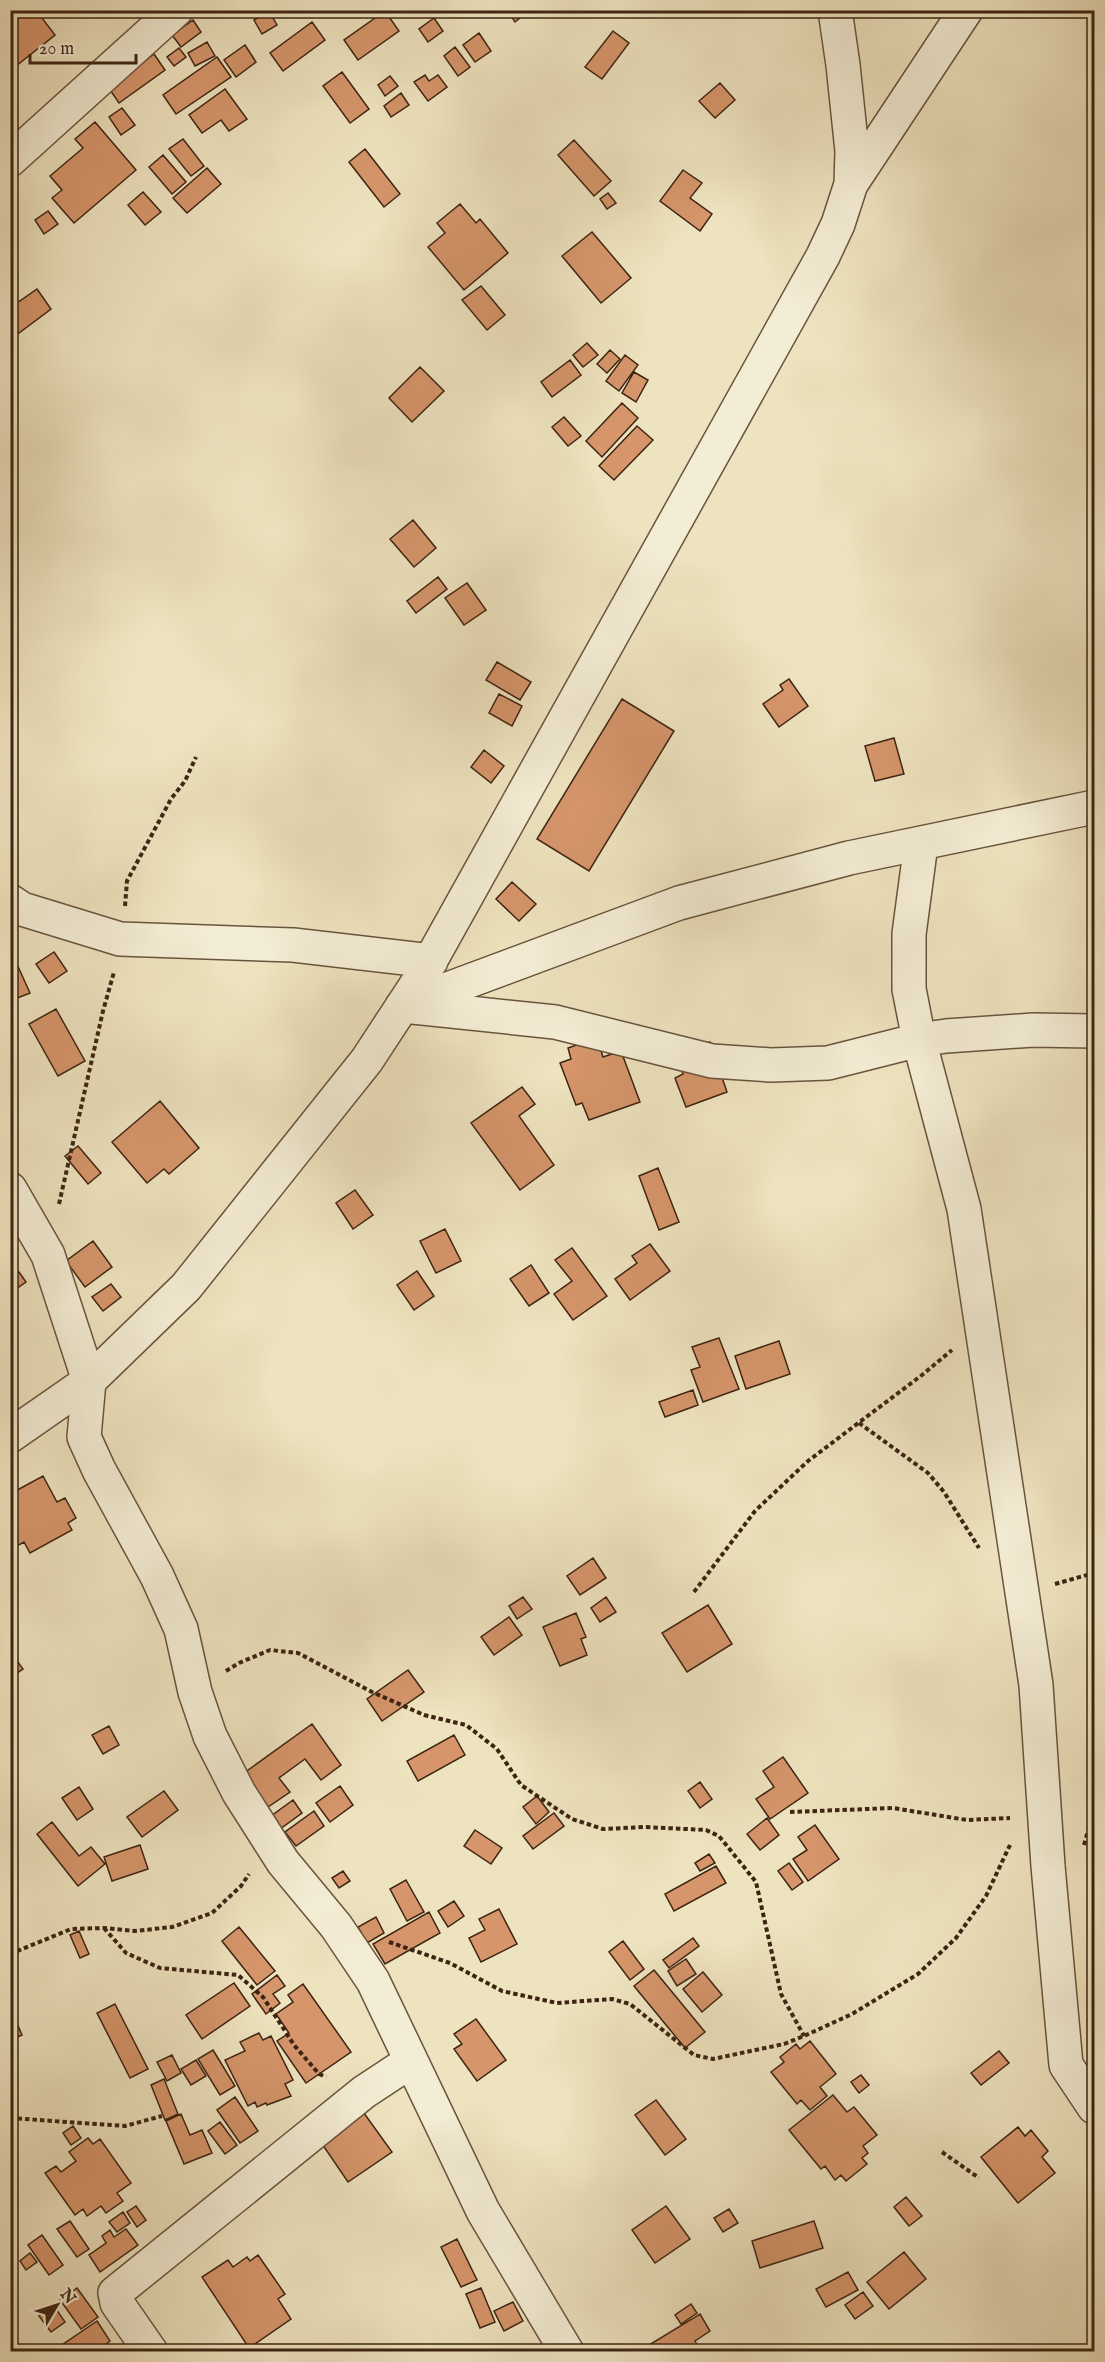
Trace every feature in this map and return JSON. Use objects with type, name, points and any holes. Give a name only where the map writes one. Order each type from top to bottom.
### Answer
[{"type":"street","points":[[10,160],[176,10]]},
{"type":"street","points":[[10,1436],[88,1381],[186,1287],[367,1060],[430,961],[823,256],[838,224],[850,184],[852,150],[835,10]]},
{"type":"street","points":[[850,184],[966,10]]},
{"type":"street","points":[[402,1006],[679,903],[849,858],[1095,807]]},
{"type":"street","points":[[921,844],[909,934],[909,989],[919,1040],[964,1209],[1036,1685],[1034,1817],[1066,2065],[1095,2107]]},
{"type":"street","points":[[10,902],[22,909],[120,939],[293,945],[430,961]]},
{"type":"street","points":[[402,1006],[555,1022],[712,1061],[771,1065],[828,1063],[919,1040],[1033,1030],[1095,1031]]},
{"type":"street","points":[[10,1189],[48,1255],[88,1381],[84,1437],[99,1470],[157,1576],[182,1629],[195,1692],[210,1736],[239,1794],[283,1862],[336,1926],[373,1981],[483,2211],[567,2352]]},
{"type":"street","points":[[151,2352],[117,2303],[115,2293],[364,2092],[411,2061]]},
{"type":"path","points":[[48,1255],[103,1011],[116,965],[127,881],[171,799],[185,781],[196,757]]},
{"type":"path","points":[[694,1592],[755,1510],[808,1461],[922,1375],[981,1325]]},
{"type":"path","points":[[859,1423],[928,1473],[944,1492],[982,1553]]},
{"type":"path","points":[[195,1692],[240,1663],[270,1650],[298,1653],[372,1692],[424,1715],[466,1725],[497,1749],[521,1785],[572,1819],[603,1829],[645,1827],[706,1830],[719,1836],[756,1882],[781,1994],[804,2036]]},
{"type":"path","points":[[790,1812],[893,1808],[967,1820],[1034,1817]]},
{"type":"path","points":[[336,1926],[450,1963],[501,1991],[557,2003],[612,1999],[630,2004],[694,2055],[713,2059],[784,2044],[804,2036],[852,2014],[918,1974],[956,1938],[986,1896],[1034,1817]]},
{"type":"path","points":[[10,1954],[71,1929],[104,1928],[135,1931],[172,1927],[212,1913],[241,1886],[270,1842]]},
{"type":"path","points":[[104,1928],[126,1953],[160,1968],[238,1976],[263,1997],[294,2045],[319,2074],[364,2092]]},
{"type":"path","points":[[10,2118],[125,2126],[162,2116]]},
{"type":"path","points":[[942,2152],[979,2178]]},
{"type":"building","points":[[10,10],[36,10],[55,35],[16,66],[10,59]]},
{"type":"building","points":[[507,10],[530,10],[515,22]]},
{"type":"building","points":[[269,11],[277,25],[262,34],[254,20]]},
{"type":"building","points":[[385,11],[399,31],[358,60],[344,40]]},
{"type":"building","points":[[434,18],[443,31],[428,42],[419,29]]},
{"type":"building","points":[[193,20],[201,32],[181,47],[172,35]]},
{"type":"building","points":[[312,22],[325,40],[283,71],[270,53]]},
{"type":"building","points":[[613,31],[629,43],[602,79],[585,67]]},
{"type":"building","points":[[479,33],[491,51],[475,62],[463,45]]},
{"type":"building","points":[[207,42],[215,56],[195,66],[188,53]]},
{"type":"building","points":[[245,45],[256,62],[236,77],[224,60]]},
{"type":"building","points":[[455,47],[470,67],[458,76],[444,56]]},
{"type":"building","points":[[179,48],[186,57],[174,66],[167,57]]},
{"type":"building","points":[[154,54],[165,70],[119,103],[108,87]]},
{"type":"building","points":[[217,57],[231,77],[176,114],[163,95]]},
{"type":"building","points":[[342,72],[369,109],[350,123],[323,86]]},
{"type":"building","points":[[425,75],[429,81],[438,75],[447,87],[428,101],[414,82]]},
{"type":"building","points":[[390,76],[398,86],[385,96],[378,85]]},
{"type":"building","points":[[720,83],[735,100],[715,118],[699,101]]},
{"type":"building","points":[[225,89],[247,119],[229,131],[221,120],[202,133],[189,115]]},
{"type":"building","points":[[401,93],[409,105],[391,117],[384,106]]},
{"type":"building","points":[[122,108],[135,125],[121,135],[109,117]]},
{"type":"building","points":[[95,122],[136,170],[74,223],[52,198],[62,190],[50,176],[83,148],[75,139]]},
{"type":"building","points":[[183,139],[204,166],[191,176],[169,149]]},
{"type":"building","points":[[574,140],[611,181],[594,196],[558,155]]},
{"type":"building","points":[[365,149],[400,194],[384,207],[349,162]]},
{"type":"building","points":[[163,155],[186,182],[172,194],[149,167]]},
{"type":"building","points":[[207,168],[221,184],[187,213],[173,198]]},
{"type":"building","points":[[683,170],[702,183],[690,198],[712,214],[700,231],[660,201]]},
{"type":"building","points":[[143,192],[161,212],[145,225],[128,205]]},
{"type":"building","points":[[608,193],[616,203],[607,209],[600,199]]},
{"type":"building","points":[[460,204],[476,223],[480,219],[508,253],[464,290],[428,247],[445,233],[437,223]]},
{"type":"building","points":[[48,211],[58,224],[44,234],[35,220]]},
{"type":"building","points":[[592,232],[631,278],[601,303],[562,256]]},
{"type":"building","points":[[481,286],[505,315],[487,330],[462,300]]},
{"type":"building","points":[[37,289],[51,309],[15,336],[10,330],[10,308]]},
{"type":"building","points":[[587,343],[598,355],[583,367],[573,355]]},
{"type":"building","points":[[610,350],[620,359],[607,373],[597,364]]},
{"type":"building","points":[[625,355],[638,365],[619,391],[606,381]]},
{"type":"building","points":[[570,360],[581,375],[552,397],[541,382]]},
{"type":"building","points":[[420,367],[444,391],[412,422],[389,398]]},
{"type":"building","points":[[634,372],[648,380],[636,402],[622,393]]},
{"type":"building","points":[[622,403],[638,418],[602,457],[586,441]]},
{"type":"building","points":[[564,417],[581,436],[568,446],[552,427]]},
{"type":"building","points":[[637,426],[653,440],[614,480],[599,466]]},
{"type":"building","points":[[413,520],[436,548],[414,567],[390,539]]},
{"type":"building","points":[[438,577],[447,589],[416,613],[407,601]]},
{"type":"building","points":[[467,583],[486,610],[464,625],[445,598]]},
{"type":"building","points":[[497,662],[531,682],[520,700],[486,680]]},
{"type":"building","points":[[789,679],[808,706],[779,727],[763,704],[783,690],[780,685]]},
{"type":"building","points":[[499,694],[522,706],[512,726],[489,713]]},
{"type":"building","points":[[622,699],[674,731],[589,871],[537,839]]},
{"type":"building","points":[[894,738],[904,774],[875,781],[865,746]]},
{"type":"building","points":[[484,750],[504,766],[491,783],[471,767]]},
{"type":"building","points":[[512,882],[536,904],[519,921],[496,899]]},
{"type":"building","points":[[54,952],[67,971],[49,983],[36,964]]},
{"type":"building","points":[[16,962],[30,993],[10,1001],[10,965]]},
{"type":"building","points":[[56,1009],[85,1061],[58,1076],[29,1024]]},
{"type":"building","points":[[597,1038],[603,1057],[621,1051],[640,1102],[589,1120],[582,1103],[576,1105],[560,1063],[571,1059],[568,1048]]},
{"type":"building","points":[[710,1042],[727,1092],[686,1107],[675,1078],[683,1074],[676,1055]]},
{"type":"building","points":[[522,1087],[535,1104],[519,1116],[554,1165],[520,1190],[471,1123]]},
{"type":"building","points":[[160,1101],[199,1148],[169,1174],[164,1169],[147,1183],[112,1142]]},
{"type":"building","points":[[78,1146],[101,1173],[88,1184],[65,1156]]},
{"type":"building","points":[[658,1168],[679,1222],[659,1230],[639,1176]]},
{"type":"building","points":[[355,1190],[373,1215],[353,1229],[336,1203]]},
{"type":"building","points":[[445,1229],[461,1261],[436,1273],[420,1241]]},
{"type":"building","points":[[93,1241],[112,1267],[85,1287],[66,1261]]},
{"type":"building","points":[[650,1244],[670,1271],[630,1300],[615,1279],[637,1263],[632,1256]]},
{"type":"building","points":[[572,1248],[607,1296],[573,1320],[554,1294],[572,1281],[555,1260]]},
{"type":"building","points":[[531,1265],[549,1293],[529,1306],[510,1279]]},
{"type":"building","points":[[417,1271],[434,1296],[414,1310],[397,1285]]},
{"type":"building","points":[[19,1272],[26,1282],[13,1291],[10,1288],[10,1278]]},
{"type":"building","points":[[111,1284],[121,1297],[103,1311],[92,1297]]},
{"type":"building","points":[[719,1338],[739,1389],[703,1402],[691,1370],[700,1367],[692,1347]]},
{"type":"building","points":[[779,1341],[790,1374],[746,1389],[735,1356]]},
{"type":"building","points":[[693,1390],[698,1405],[665,1417],[659,1402]]},
{"type":"building","points":[[43,1476],[57,1502],[65,1498],[76,1518],[68,1523],[72,1530],[30,1553],[24,1542],[15,1547],[10,1539],[10,1509],[13,1507],[10,1494]]},
{"type":"building","points":[[593,1558],[606,1578],[580,1595],[567,1576]]},
{"type":"building","points":[[523,1597],[532,1609],[517,1619],[509,1606]]},
{"type":"building","points":[[606,1597],[616,1612],[600,1622],[591,1608]]},
{"type":"building","points":[[708,1605],[732,1644],[687,1672],[662,1633]]},
{"type":"building","points":[[576,1613],[586,1637],[581,1639],[587,1655],[560,1666],[543,1627]]},
{"type":"building","points":[[509,1617],[522,1635],[494,1655],[481,1637]]},
{"type":"building","points":[[10,1651],[23,1669],[10,1678]]},
{"type":"building","points":[[408,1670],[424,1692],[382,1721],[367,1699]]},
{"type":"building","points":[[312,1724],[341,1765],[321,1780],[305,1759],[279,1778],[290,1792],[268,1807],[244,1773]]},
{"type":"building","points":[[109,1726],[119,1745],[103,1754],[92,1735]]},
{"type":"building","points":[[454,1735],[465,1755],[418,1781],[407,1761]]},
{"type":"building","points":[[783,1757],[808,1793],[770,1819],[756,1799],[774,1787],[763,1771]]},
{"type":"building","points":[[700,1782],[712,1799],[700,1808],[688,1791]]},
{"type":"building","points":[[340,1786],[353,1805],[330,1822],[316,1803]]},
{"type":"building","points":[[79,1787],[93,1809],[77,1820],[62,1798]]},
{"type":"building","points":[[164,1791],[178,1810],[142,1837],[127,1817]]},
{"type":"building","points":[[537,1796],[549,1812],[536,1824],[523,1807]]},
{"type":"building","points":[[293,1800],[302,1813],[276,1832],[267,1819]]},
{"type":"building","points":[[314,1811],[324,1826],[296,1846],[285,1832]]},
{"type":"building","points":[[554,1813],[564,1826],[533,1849],[523,1836]]},
{"type":"building","points":[[767,1818],[779,1835],[760,1850],[747,1834]]},
{"type":"building","points":[[52,1822],[79,1856],[91,1847],[105,1864],[78,1886],[37,1834]]},
{"type":"building","points":[[815,1825],[839,1859],[808,1881],[793,1859],[807,1850],[798,1837]]},
{"type":"building","points":[[475,1830],[502,1848],[491,1864],[464,1846]]},
{"type":"building","points":[[140,1845],[148,1869],[112,1881],[104,1857]]},
{"type":"building","points":[[709,1854],[715,1863],[700,1871],[695,1863]]},
{"type":"building","points":[[789,1863],[803,1882],[792,1890],[778,1871]]},
{"type":"building","points":[[716,1866],[726,1883],[674,1911],[665,1894]]},
{"type":"building","points":[[343,1871],[350,1881],[339,1888],[332,1878]]},
{"type":"building","points":[[406,1880],[424,1912],[407,1921],[390,1889]]},
{"type":"building","points":[[454,1901],[464,1916],[448,1927],[438,1911]]},
{"type":"building","points":[[499,1909],[517,1944],[481,1962],[469,1938],[485,1930],[479,1919]]},
{"type":"building","points":[[429,1912],[440,1933],[385,1964],[373,1944]]},
{"type":"building","points":[[376,1917],[384,1933],[367,1943],[358,1927]]},
{"type":"building","points":[[239,1927],[275,1971],[257,1985],[222,1941]]},
{"type":"building","points":[[79,1931],[89,1954],[80,1958],[70,1935]]},
{"type":"building","points":[[693,1938],[699,1946],[669,1968],[663,1960]]},
{"type":"building","points":[[623,1941],[644,1969],[630,1980],[609,1952]]},
{"type":"building","points":[[686,1959],[696,1974],[677,1986],[668,1971]]},
{"type":"building","points":[[654,1970],[705,2032],[685,2048],[634,1986]]},
{"type":"building","points":[[703,1972],[722,1995],[702,2012],[683,1989]]},
{"type":"building","points":[[277,1975],[285,1986],[273,1994],[280,2003],[266,2014],[252,1994]]},
{"type":"building","points":[[234,1983],[250,2006],[202,2039],[186,2015]]},
{"type":"building","points":[[303,1984],[351,2052],[306,2083],[277,2041],[289,2033],[276,2014],[293,2002],[288,1995]]},
{"type":"building","points":[[115,2004],[148,2069],[130,2078],[97,2013]]},
{"type":"building","points":[[14,2016],[22,2035],[10,2040],[10,2017]]},
{"type":"building","points":[[476,2019],[506,2060],[477,2081],[454,2049],[462,2044],[454,2034]]},
{"type":"building","points":[[259,2033],[263,2040],[271,2036],[293,2080],[285,2084],[291,2096],[257,2107],[255,2102],[248,2106],[225,2060],[245,2051],[240,2042]]},
{"type":"building","points":[[810,2041],[836,2074],[820,2087],[827,2096],[810,2110],[801,2100],[797,2104],[771,2072],[784,2062],[780,2057],[796,2044],[800,2049]]},
{"type":"building","points":[[213,2050],[235,2086],[220,2095],[198,2059]]},
{"type":"building","points":[[999,2051],[1009,2063],[981,2085],[971,2073]]},
{"type":"building","points":[[172,2055],[181,2073],[167,2081],[157,2062]]},
{"type":"building","points":[[196,2060],[206,2076],[191,2085],[181,2069]]},
{"type":"building","points":[[861,2075],[869,2085],[859,2093],[851,2082]]},
{"type":"building","points":[[164,2079],[178,2114],[165,2120],[151,2085]]},
{"type":"building","points":[[833,2095],[847,2112],[854,2107],[877,2135],[863,2146],[868,2153],[862,2158],[867,2164],[846,2181],[841,2175],[835,2180],[825,2166],[821,2169],[789,2130]]},
{"type":"building","points":[[235,2097],[258,2131],[240,2143],[217,2110]]},
{"type":"building","points":[[656,2100],[686,2139],[665,2155],[635,2115]]},
{"type":"building","points":[[361,2109],[392,2152],[348,2182],[318,2138]]},
{"type":"building","points":[[181,2114],[190,2135],[202,2130],[212,2153],[184,2164],[166,2121]]},
{"type":"building","points":[[220,2122],[237,2145],[225,2154],[208,2131]]},
{"type":"building","points":[[73,2126],[81,2138],[71,2145],[63,2133]]},
{"type":"building","points":[[1018,2127],[1025,2136],[1031,2130],[1048,2151],[1042,2157],[1055,2173],[1018,2203],[981,2157]]},
{"type":"building","points":[[88,2138],[93,2144],[100,2139],[131,2183],[117,2193],[123,2201],[106,2213],[101,2206],[87,2216],[83,2209],[75,2215],[45,2173],[56,2166],[61,2172],[76,2161],[69,2152]]},
{"type":"building","points":[[906,2197],[922,2216],[909,2226],[894,2207]]},
{"type":"building","points":[[136,2206],[146,2220],[137,2227],[127,2212]]},
{"type":"building","points":[[666,2206],[690,2239],[655,2263],[632,2230]]},
{"type":"building","points":[[729,2209],[738,2223],[723,2232],[714,2218]]},
{"type":"building","points":[[123,2212],[130,2223],[117,2232],[109,2222]]},
{"type":"building","points":[[70,2221],[89,2249],[77,2257],[57,2229]]},
{"type":"building","points":[[814,2221],[823,2248],[760,2268],[752,2241]]},
{"type":"building","points":[[126,2229],[138,2245],[100,2272],[89,2255],[106,2243],[102,2236],[110,2230],[114,2237]]},
{"type":"building","points":[[42,2235],[63,2265],[49,2275],[28,2245]]},
{"type":"building","points":[[457,2239],[477,2280],[461,2287],[441,2247]]},
{"type":"building","points":[[904,2252],[926,2279],[889,2309],[867,2282]]},
{"type":"building","points":[[30,2253],[37,2262],[26,2270],[20,2261]]},
{"type":"building","points":[[258,2255],[285,2294],[278,2299],[291,2319],[249,2348],[202,2277],[228,2260],[233,2267],[247,2257],[250,2261]]},
{"type":"building","points":[[848,2272],[858,2290],[826,2307],[816,2289]]},
{"type":"building","points":[[77,2288],[98,2317],[81,2329],[60,2300]]},
{"type":"building","points":[[481,2288],[495,2322],[480,2328],[466,2294]]},
{"type":"building","points":[[863,2292],[873,2306],[855,2319],[845,2305]]},
{"type":"building","points":[[513,2302],[523,2321],[504,2331],[494,2311]]},
{"type":"building","points":[[691,2304],[697,2313],[681,2324],[675,2315]]},
{"type":"building","points":[[54,2306],[65,2322],[51,2332],[39,2316]]},
{"type":"building","points":[[700,2314],[710,2331],[695,2341],[701,2352],[654,2352],[649,2345]]},
{"type":"building","points":[[97,2321],[110,2341],[95,2352],[63,2352],[59,2347]]}]
